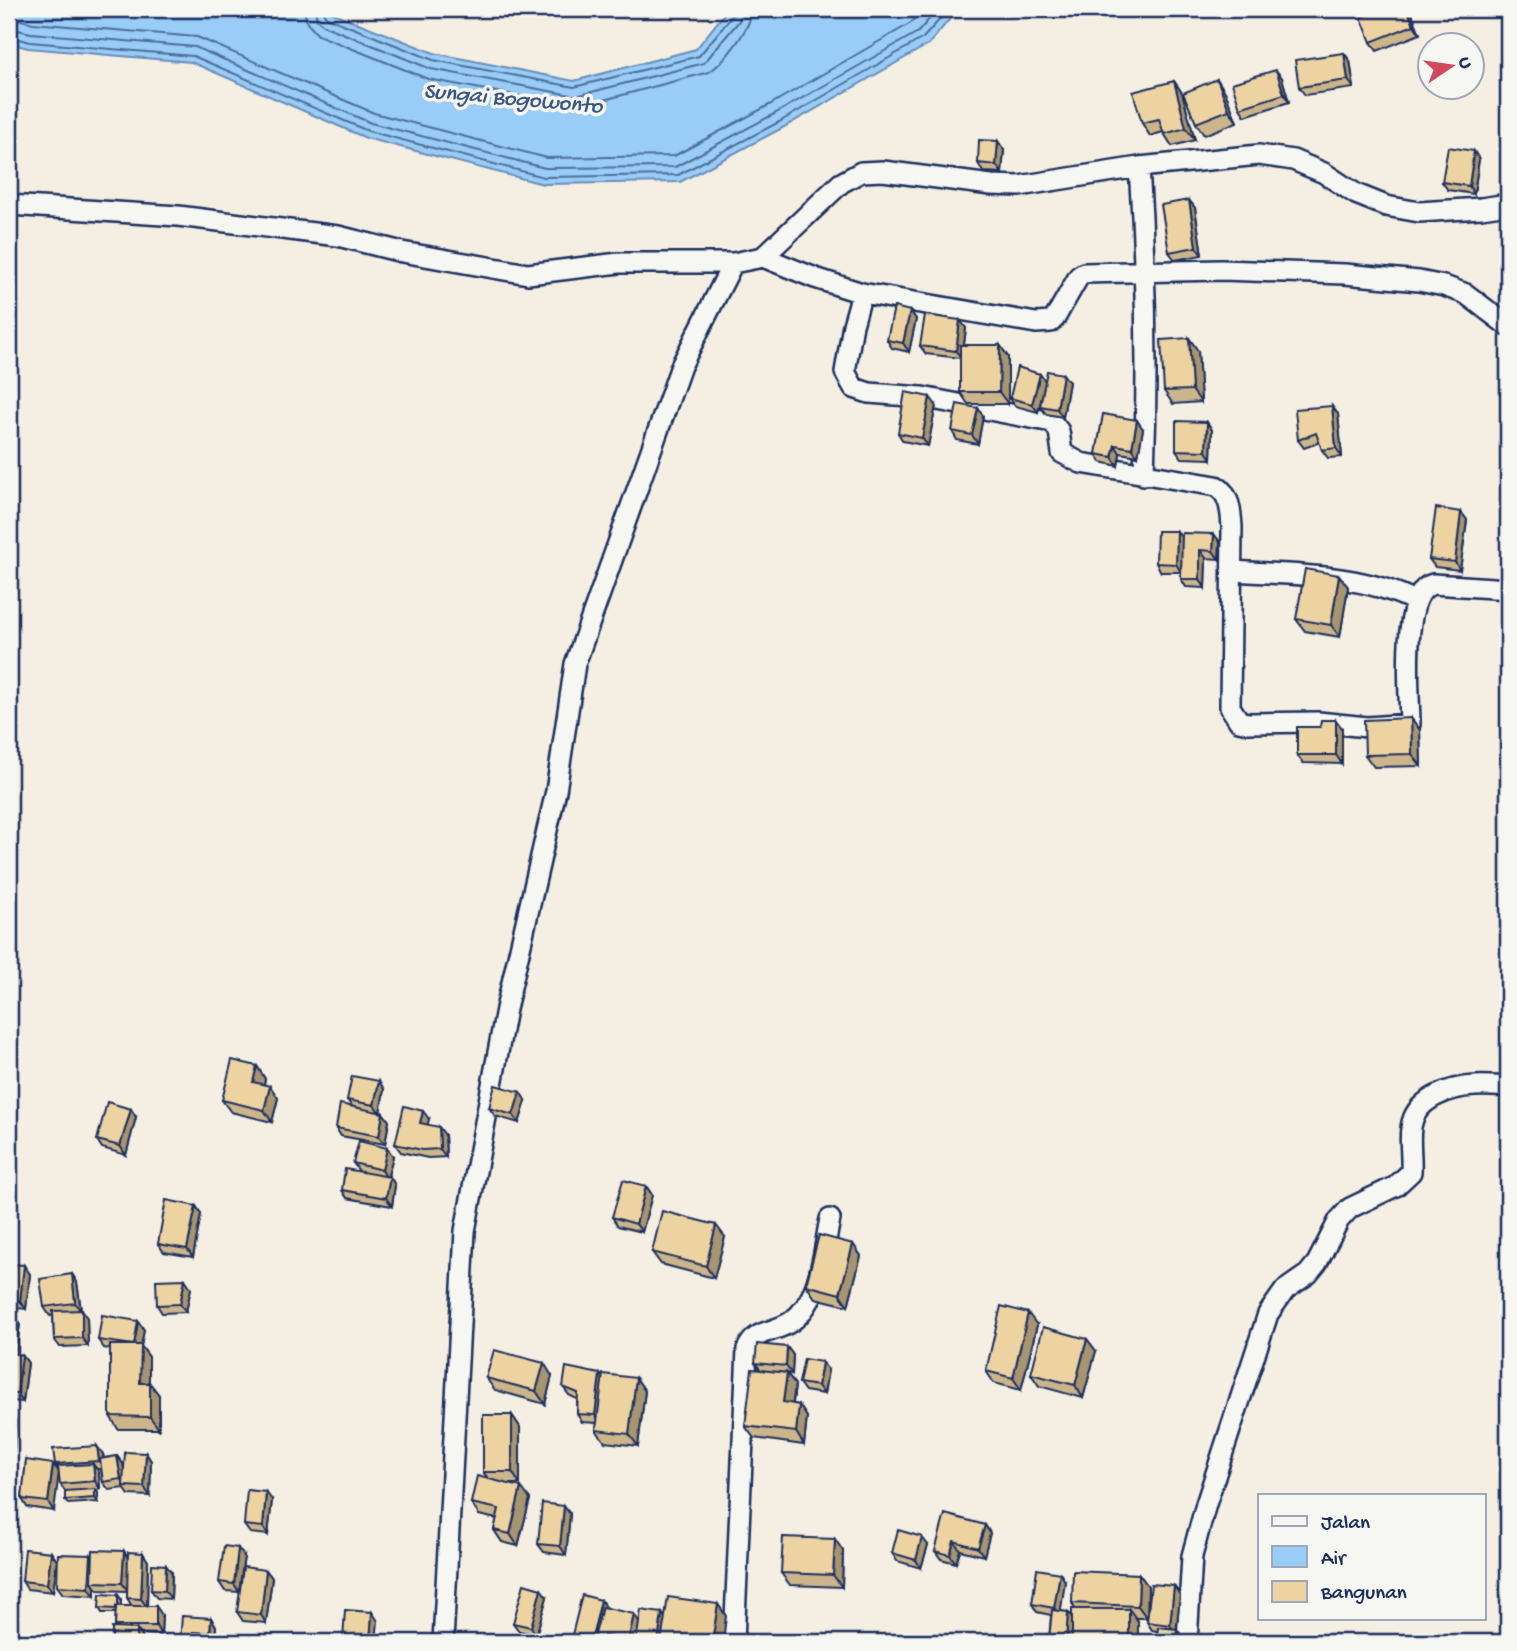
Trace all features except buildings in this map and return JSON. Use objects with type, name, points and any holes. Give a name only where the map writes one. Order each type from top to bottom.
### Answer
[{"type":"street","points":[[9,205],[178,216],[338,236],[402,252],[528,275],[619,263],[733,263],[763,257],[841,183],[861,172],[883,171],[1019,187],[1139,167],[1259,155],[1293,160],[1324,173],[1356,194],[1386,206],[1419,212],[1508,204]]},
{"type":"street","points":[[1139,167],[1146,271],[1147,389],[1144,475]]},
{"type":"street","points":[[763,257],[862,293],[1045,323],[1055,318],[1079,276],[1084,273],[1221,270],[1332,274],[1419,281],[1466,294],[1508,326]]},
{"type":"street","points":[[443,1642],[465,1231],[506,1009],[556,791],[575,664],[681,366],[733,263]]},
{"type":"street","points":[[862,293],[845,372],[854,388],[869,393],[922,397],[1052,422],[1059,431],[1060,449],[1067,457],[1081,464],[1197,482],[1223,490],[1231,513],[1230,707],[1239,721],[1318,722],[1367,727],[1410,724],[1409,626],[1415,601],[1422,589],[1433,584],[1508,589]]},
{"type":"street","points":[[1232,571],[1324,577],[1379,587],[1415,601]]},
{"type":"street","points":[[1187,1642],[1192,1556],[1206,1504],[1268,1314],[1284,1290],[1308,1274],[1317,1263],[1339,1220],[1350,1208],[1396,1186],[1411,1172],[1410,1128],[1415,1113],[1430,1098],[1452,1089],[1472,1086],[1508,1087]]},
{"type":"street","points":[[734,1642],[747,1349],[752,1338],[779,1329],[806,1307],[814,1291],[830,1219]]},
{"type":"street","points":[[714,1606],[735,1609]]},
{"type":"water","name":"Sungai Bogowonto","points":[[9,9],[323,9],[434,53],[574,81],[696,49],[728,9],[958,9],[929,44],[784,127],[680,182],[543,184],[366,138],[191,62],[28,48],[9,43]]}]
